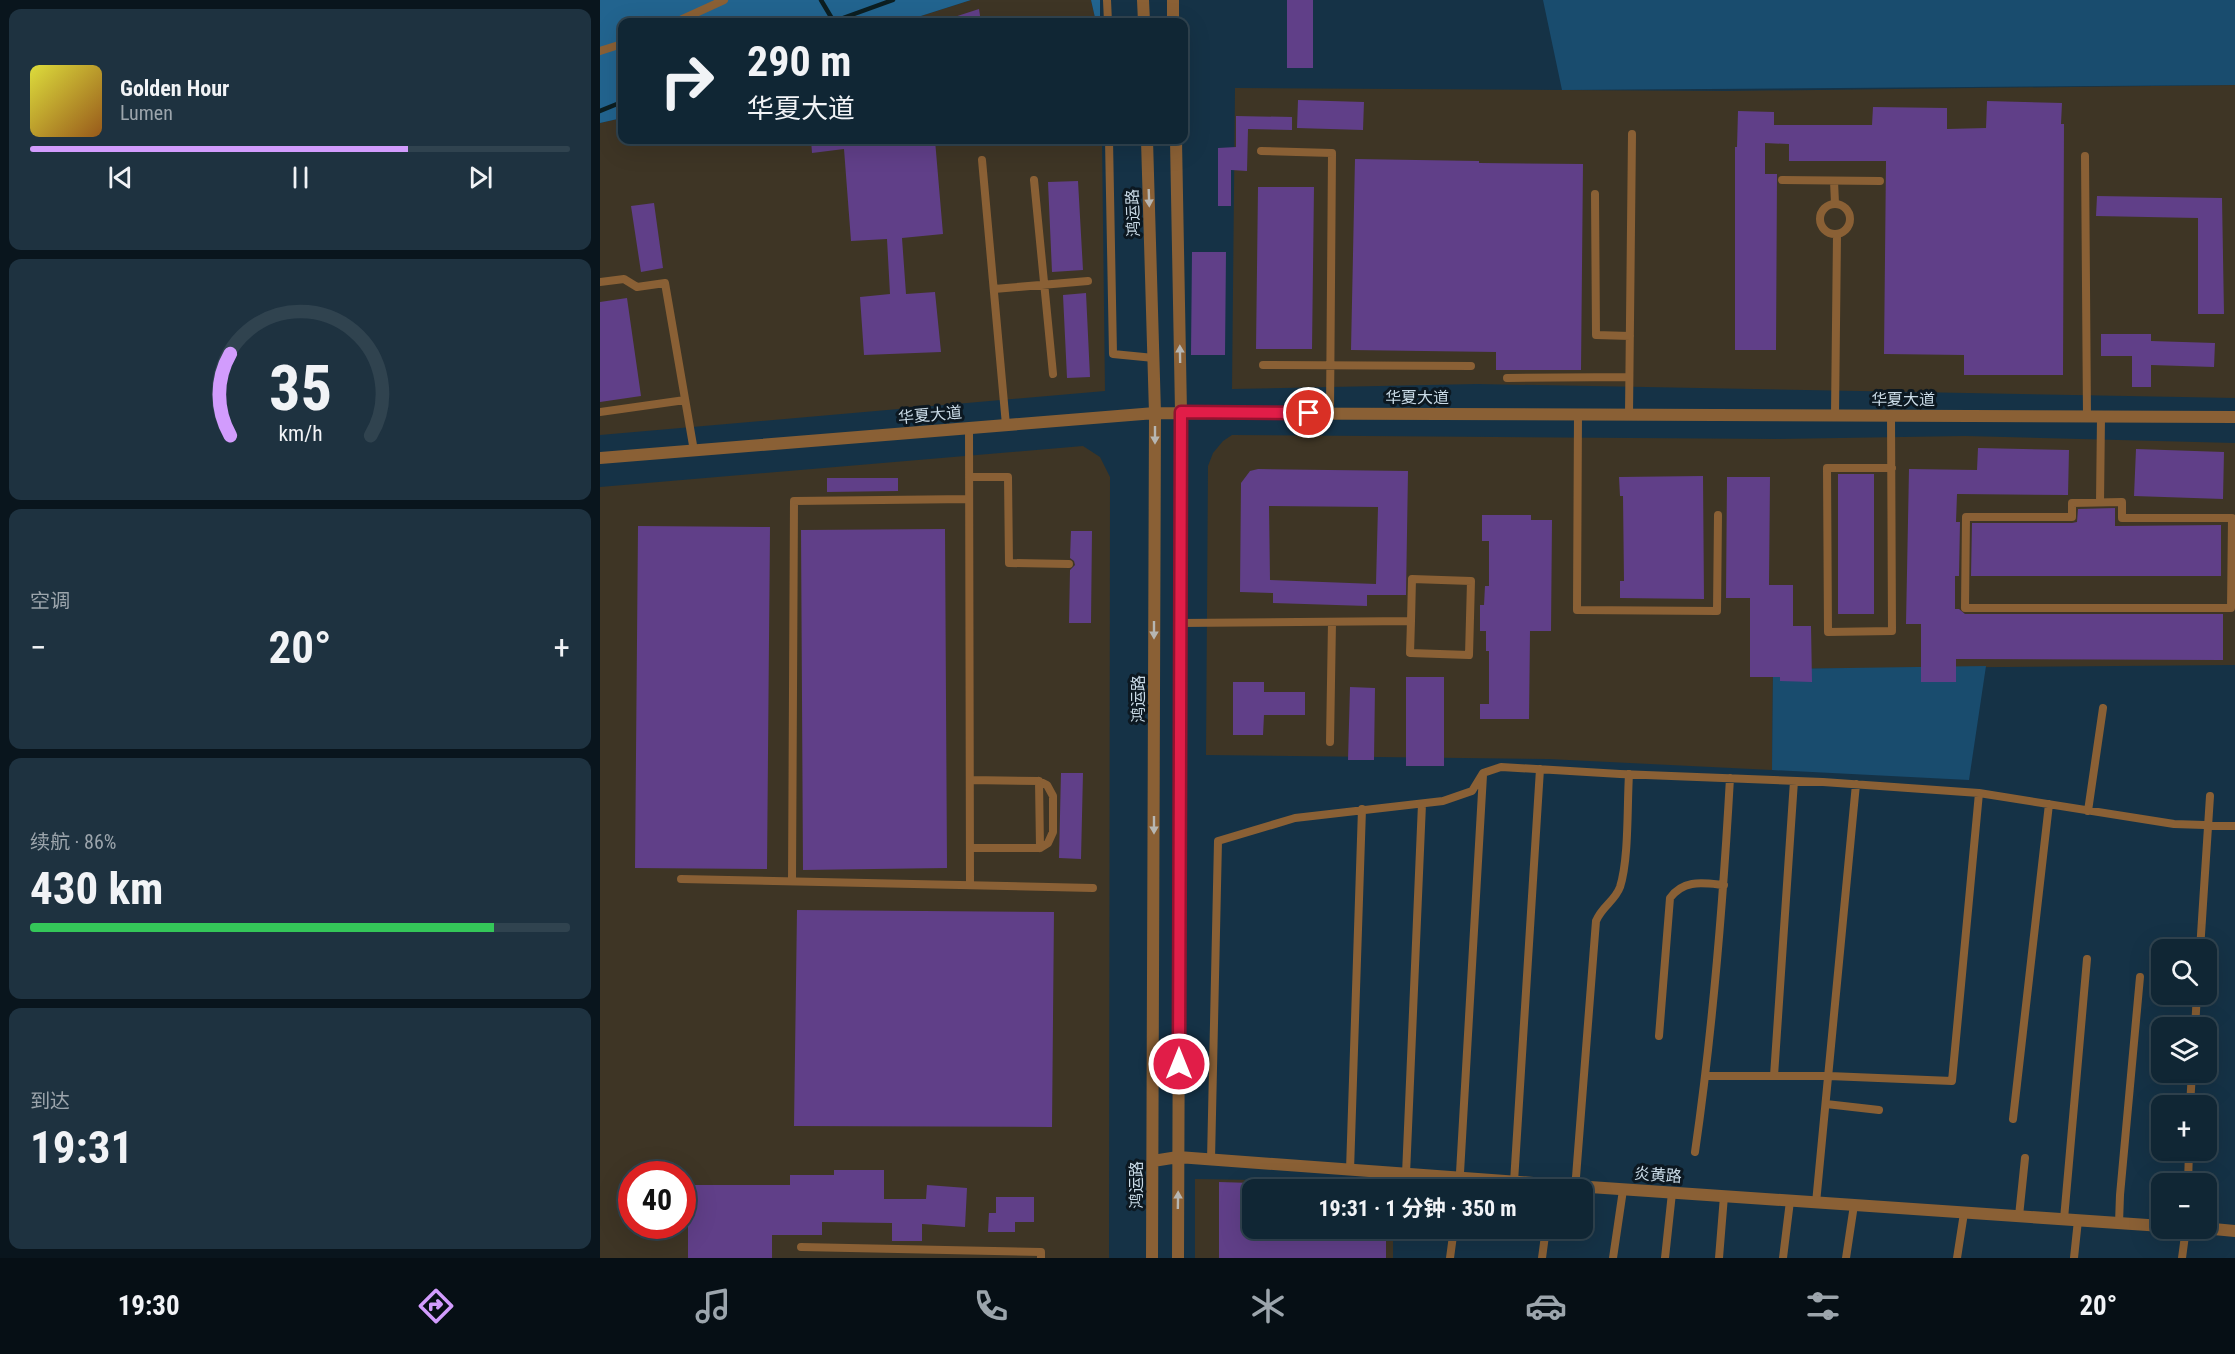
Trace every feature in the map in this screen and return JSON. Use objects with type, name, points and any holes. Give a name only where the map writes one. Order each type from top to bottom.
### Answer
[{"type":"street","points":[[1143,0],[1144,18]]},
{"type":"street","points":[[1173,0],[1173,18]]},
{"type":"street","name":"鸿运路","points":[[1147,144],[1155,413],[1152,1258]]},
{"type":"street","points":[[1176,144],[1181,412],[1178,1258]]},
{"type":"street","name":"华夏大道","points":[[600,458],[1181,412],[2235,417]]},
{"type":"street","name":"炎黄路","points":[[1152,1161],[1179,1157],[1406,1174],[1433,1179]]},
{"type":"street","name":"炎黄路","points":[[1593,1189],[2151,1225]]},
{"type":"street","points":[[2217,1229],[2235,1231]]},
{"type":"lane","points":[[685,18],[724,0]]},
{"type":"lane","points":[[1107,0],[1108,18]]},
{"type":"lane","points":[[600,51],[618,45]]},
{"type":"lane","points":[[1629,414],[1632,134]]},
{"type":"lane","points":[[1109,144],[1113,354],[1154,358]]},
{"type":"lane","points":[[1261,151],[1332,153],[1330,413]]},
{"type":"lane","points":[[2085,156],[2094,417],[2100,502]]},
{"type":"lane","points":[[982,160],[1006,425]]},
{"type":"lane","points":[[1034,180],[1053,374]]},
{"type":"lane","points":[[1782,180],[1880,181]]},
{"type":"lane","points":[[1834,181],[1835,203]]},
{"type":"lane","points":[[1595,194],[1596,335],[1630,336]]},
{"type":"lane","points":[[1835,203],[1848,210],[1850,220],[1847,229],[1837,235],[1824,230],[1820,221],[1825,207],[1835,203]]},
{"type":"lane","points":[[1835,415],[1837,235]]},
{"type":"lane","points":[[600,282],[624,279],[637,287],[665,283],[694,451]]},
{"type":"lane","points":[[994,289],[1088,281]]},
{"type":"lane","points":[[1263,364],[1471,366]]},
{"type":"lane","points":[[1507,378],[1629,377]]},
{"type":"lane","points":[[600,412],[685,400]]},
{"type":"lane","points":[[1578,414],[1576,610],[1718,611],[1718,515]]},
{"type":"lane","points":[[1891,416],[1892,468],[1892,631],[1828,632],[1827,468],[1892,468]]},
{"type":"lane","points":[[969,428],[970,885]]},
{"type":"lane","points":[[969,477],[1008,477],[1009,563],[1069,564]]},
{"type":"lane","points":[[792,881],[794,501],[969,499]]},
{"type":"lane","points":[[2072,502],[2100,502],[2122,502],[2122,518],[2232,518],[2231,608],[1965,608],[1966,517],[2072,517],[2072,502]]},
{"type":"lane","points":[[1412,579],[1471,581],[1468,655],[1410,653],[1411,621],[1412,579]]},
{"type":"lane","points":[[1180,623],[1411,621]]},
{"type":"lane","points":[[1330,742],[1332,622]]},
{"type":"lane","points":[[2088,811],[2103,708]]},
{"type":"lane","points":[[1211,1160],[1218,842],[1295,818],[1443,801],[1472,791],[1483,773],[1501,767],[1856,784],[1979,794],[2174,824],[2235,826]]},
{"type":"lane","points":[[1514,1179],[1540,769]]},
{"type":"lane","points":[[1460,1179],[1483,773]]},
{"type":"lane","points":[[1575,1177],[1596,921],[1600,911],[1613,899],[1623,872],[1629,774]]},
{"type":"lane","points":[[1695,1152],[1706,1076],[1724,885],[1730,778]]},
{"type":"lane","points":[[970,780],[1039,781],[1047,785],[1053,796],[1053,832],[1048,843],[1040,848],[970,848]]},
{"type":"lane","points":[[1039,781],[1040,848]]},
{"type":"lane","points":[[1774,1076],[1794,781]]},
{"type":"lane","points":[[1816,1203],[1856,784]]},
{"type":"lane","points":[[1706,1076],[1829,1076],[1952,1081],[1979,794]]},
{"type":"lane","points":[[2201,939],[2210,796]]},
{"type":"lane","points":[[1406,1174],[1422,804]]},
{"type":"lane","points":[[2013,1119],[2049,804]]},
{"type":"lane","points":[[1350,1170],[1362,809]]},
{"type":"lane","points":[[681,879],[1093,888]]},
{"type":"lane","points":[[1659,1036],[1670,898],[1685,885],[1697,882],[1724,885]]},
{"type":"lane","points":[[2064,1219],[2087,958]]},
{"type":"lane","points":[[2120,1223],[2120,1195],[2140,977]]},
{"type":"lane","points":[[1826,1104],[1879,1110]]},
{"type":"lane","points":[[2019,1216],[2025,1158]]},
{"type":"lane","points":[[1613,1258],[1623,1190]]},
{"type":"lane","points":[[1665,1258],[1672,1193]]},
{"type":"lane","points":[[1719,1258],[1724,1196]]},
{"type":"lane","points":[[1783,1258],[1790,1201]]},
{"type":"lane","points":[[1846,1258],[1854,1205]]},
{"type":"lane","points":[[1957,1258],[1964,1213]]},
{"type":"lane","points":[[2074,1258],[2078,1220]]},
{"type":"lane","points":[[1450,1258],[1453,1239]]},
{"type":"lane","points":[[1542,1258],[1545,1239]]},
{"type":"lane","points":[[2182,1258],[2185,1239]]},
{"type":"lane","points":[[801,1247],[1041,1252],[1041,1258]]},
{"type":"shaded area","points":[[600,0],[971,0],[915,18],[618,18],[618,119],[600,123]]},
{"type":"shaded area","points":[[971,0],[1091,0],[1095,18],[915,18]]},
{"type":"shaded area","points":[[1091,0],[1100,0],[1100,18],[1095,18]]},
{"type":"shaded area","points":[[1543,0],[2235,0],[2235,85],[1562,90]]},
{"type":"shaded area","points":[[2235,85],[2235,398],[1477,384],[1232,389],[1235,88],[1726,91]]},
{"type":"shaded area","points":[[618,119],[618,144],[1102,144],[1105,391],[600,435],[600,123]]},
{"type":"shaded area","points":[[1232,435],[1777,439],[1965,436],[2235,443],[2235,665],[1773,669],[1772,770],[1548,759],[1206,755],[1208,466],[1213,453],[1223,441]]},
{"type":"shaded area","points":[[1083,446],[1100,457],[1110,477],[1109,1258],[600,1258],[600,487]]},
{"type":"shaded area","points":[[1986,666],[1969,780],[1772,770],[1773,669]]},
{"type":"shaded area","points":[[1195,1179],[1242,1180],[1242,1239],[1393,1239],[1393,1258],[1195,1258]]},
{"type":"building","points":[[1287,0],[1313,0],[1313,68],[1287,68]]},
{"type":"building","points":[[979,9],[980,18],[951,18]]},
{"type":"building","points":[[1298,100],[1364,102],[1363,130],[1297,128]]},
{"type":"building","points":[[1987,101],[2062,103],[2061,124],[2064,124],[2063,375],[1964,375],[1964,355],[1884,354],[1886,161],[1789,161],[1789,144],[1765,143],[1765,174],[1777,174],[1776,350],[1735,350],[1735,147],[1737,147],[1738,111],[1774,112],[1774,125],[1872,125],[1873,107],[1947,108],[1947,129],[1986,128]]},
{"type":"building","points":[[1236,116],[1292,117],[1292,130],[1248,129],[1247,171],[1231,170],[1231,206],[1218,206],[1218,148],[1236,147]]},
{"type":"building","points":[[811,144],[935,144],[943,234],[902,238],[906,294],[935,292],[941,352],[864,355],[860,297],[890,294],[887,239],[851,241],[844,149],[812,153]]},
{"type":"building","points":[[1355,159],[1583,164],[1581,370],[1496,370],[1496,352],[1351,350]]},
{"type":"building","points":[[1078,181],[1083,270],[1052,272],[1048,182]]},
{"type":"building","points":[[1258,187],[1314,187],[1312,349],[1256,349]]},
{"type":"building","points":[[2097,196],[2222,198],[2224,314],[2198,314],[2198,218],[2096,216]]},
{"type":"building","points":[[654,203],[663,268],[641,272],[631,206]]},
{"type":"building","points":[[1192,252],[1226,252],[1225,355],[1191,355]]},
{"type":"building","points":[[1086,293],[1090,377],[1067,378],[1063,295]]},
{"type":"building","points":[[627,298],[641,396],[600,402],[600,302]]},
{"type":"building","points":[[2101,334],[2151,334],[2151,341],[2215,343],[2214,367],[2151,365],[2151,387],[2132,387],[2132,356],[2101,356]]},
{"type":"building","points":[[1978,448],[2069,450],[2068,495],[1957,494],[1956,522],[1960,522],[1959,576],[1955,576],[1955,609],[1965,614],[2223,614],[2223,660],[1956,659],[1956,682],[1921,682],[1921,624],[1906,624],[1909,469],[1977,470]]},
{"type":"building","points":[[2136,449],[2224,452],[2223,499],[2134,496]]},
{"type":"building","points":[[1258,469],[1408,471],[1406,595],[1367,595],[1367,606],[1273,603],[1273,593],[1240,592],[1241,483],[1250,471]],"holes":[[[1269,506],[1378,507],[1376,584],[1270,580]]]},
{"type":"building","points":[[1838,474],[1874,474],[1874,614],[1838,614]]},
{"type":"building","points":[[1703,476],[1704,599],[1620,598],[1620,581],[1624,581],[1623,496],[1620,496],[1619,477]]},
{"type":"building","points":[[1727,477],[1770,477],[1769,585],[1793,585],[1793,626],[1811,626],[1812,682],[1780,681],[1780,677],[1750,677],[1750,598],[1726,598]]},
{"type":"building","points":[[827,478],[898,478],[898,491],[827,492]]},
{"type":"building","points":[[2115,508],[2115,526],[2221,525],[2221,576],[1971,576],[1972,523],[2072,523],[2077,522],[2078,509]]},
{"type":"building","points":[[1482,515],[1531,515],[1531,520],[1552,520],[1551,631],[1530,631],[1529,719],[1480,719],[1480,704],[1489,704],[1489,651],[1486,651],[1486,631],[1480,631],[1480,605],[1484,605],[1485,586],[1489,586],[1489,541],[1482,541]]},
{"type":"building","points":[[638,526],[770,527],[767,869],[635,868]]},
{"type":"building","points":[[945,529],[947,868],[803,870],[801,530]]},
{"type":"building","points":[[1071,531],[1092,531],[1091,623],[1069,623],[1070,570],[1075,565],[1070,558]]},
{"type":"building","points":[[1406,677],[1444,677],[1444,766],[1406,766]]},
{"type":"building","points":[[1233,682],[1264,682],[1264,692],[1305,692],[1305,715],[1264,715],[1263,735],[1233,735]]},
{"type":"building","points":[[1350,687],[1375,688],[1374,760],[1348,760]]},
{"type":"building","points":[[1061,773],[1083,773],[1081,859],[1059,858]]},
{"type":"building","points":[[797,910],[1054,912],[1052,1127],[794,1126]]},
{"type":"building","points":[[834,1170],[884,1170],[884,1199],[926,1199],[927,1185],[967,1188],[965,1227],[922,1224],[922,1241],[892,1241],[892,1223],[822,1222],[822,1235],[772,1235],[772,1258],[688,1258],[688,1239],[696,1239],[696,1185],[790,1185],[790,1175],[834,1175]]},
{"type":"building","points":[[1219,1182],[1242,1183],[1242,1239],[1386,1239],[1386,1258],[1219,1258]]},
{"type":"building","points":[[996,1197],[1034,1197],[1034,1222],[1015,1222],[1015,1232],[988,1232],[989,1213],[996,1213]]},
{"type":"waterway","points":[[821,0],[832,18]]},
{"type":"waterway","points":[[843,18],[893,0]]},
{"type":"waterway","points":[[600,111],[618,104]]},
{"type":"route","points":[[1179,1064],[1181,412],[1309,413]]}]
